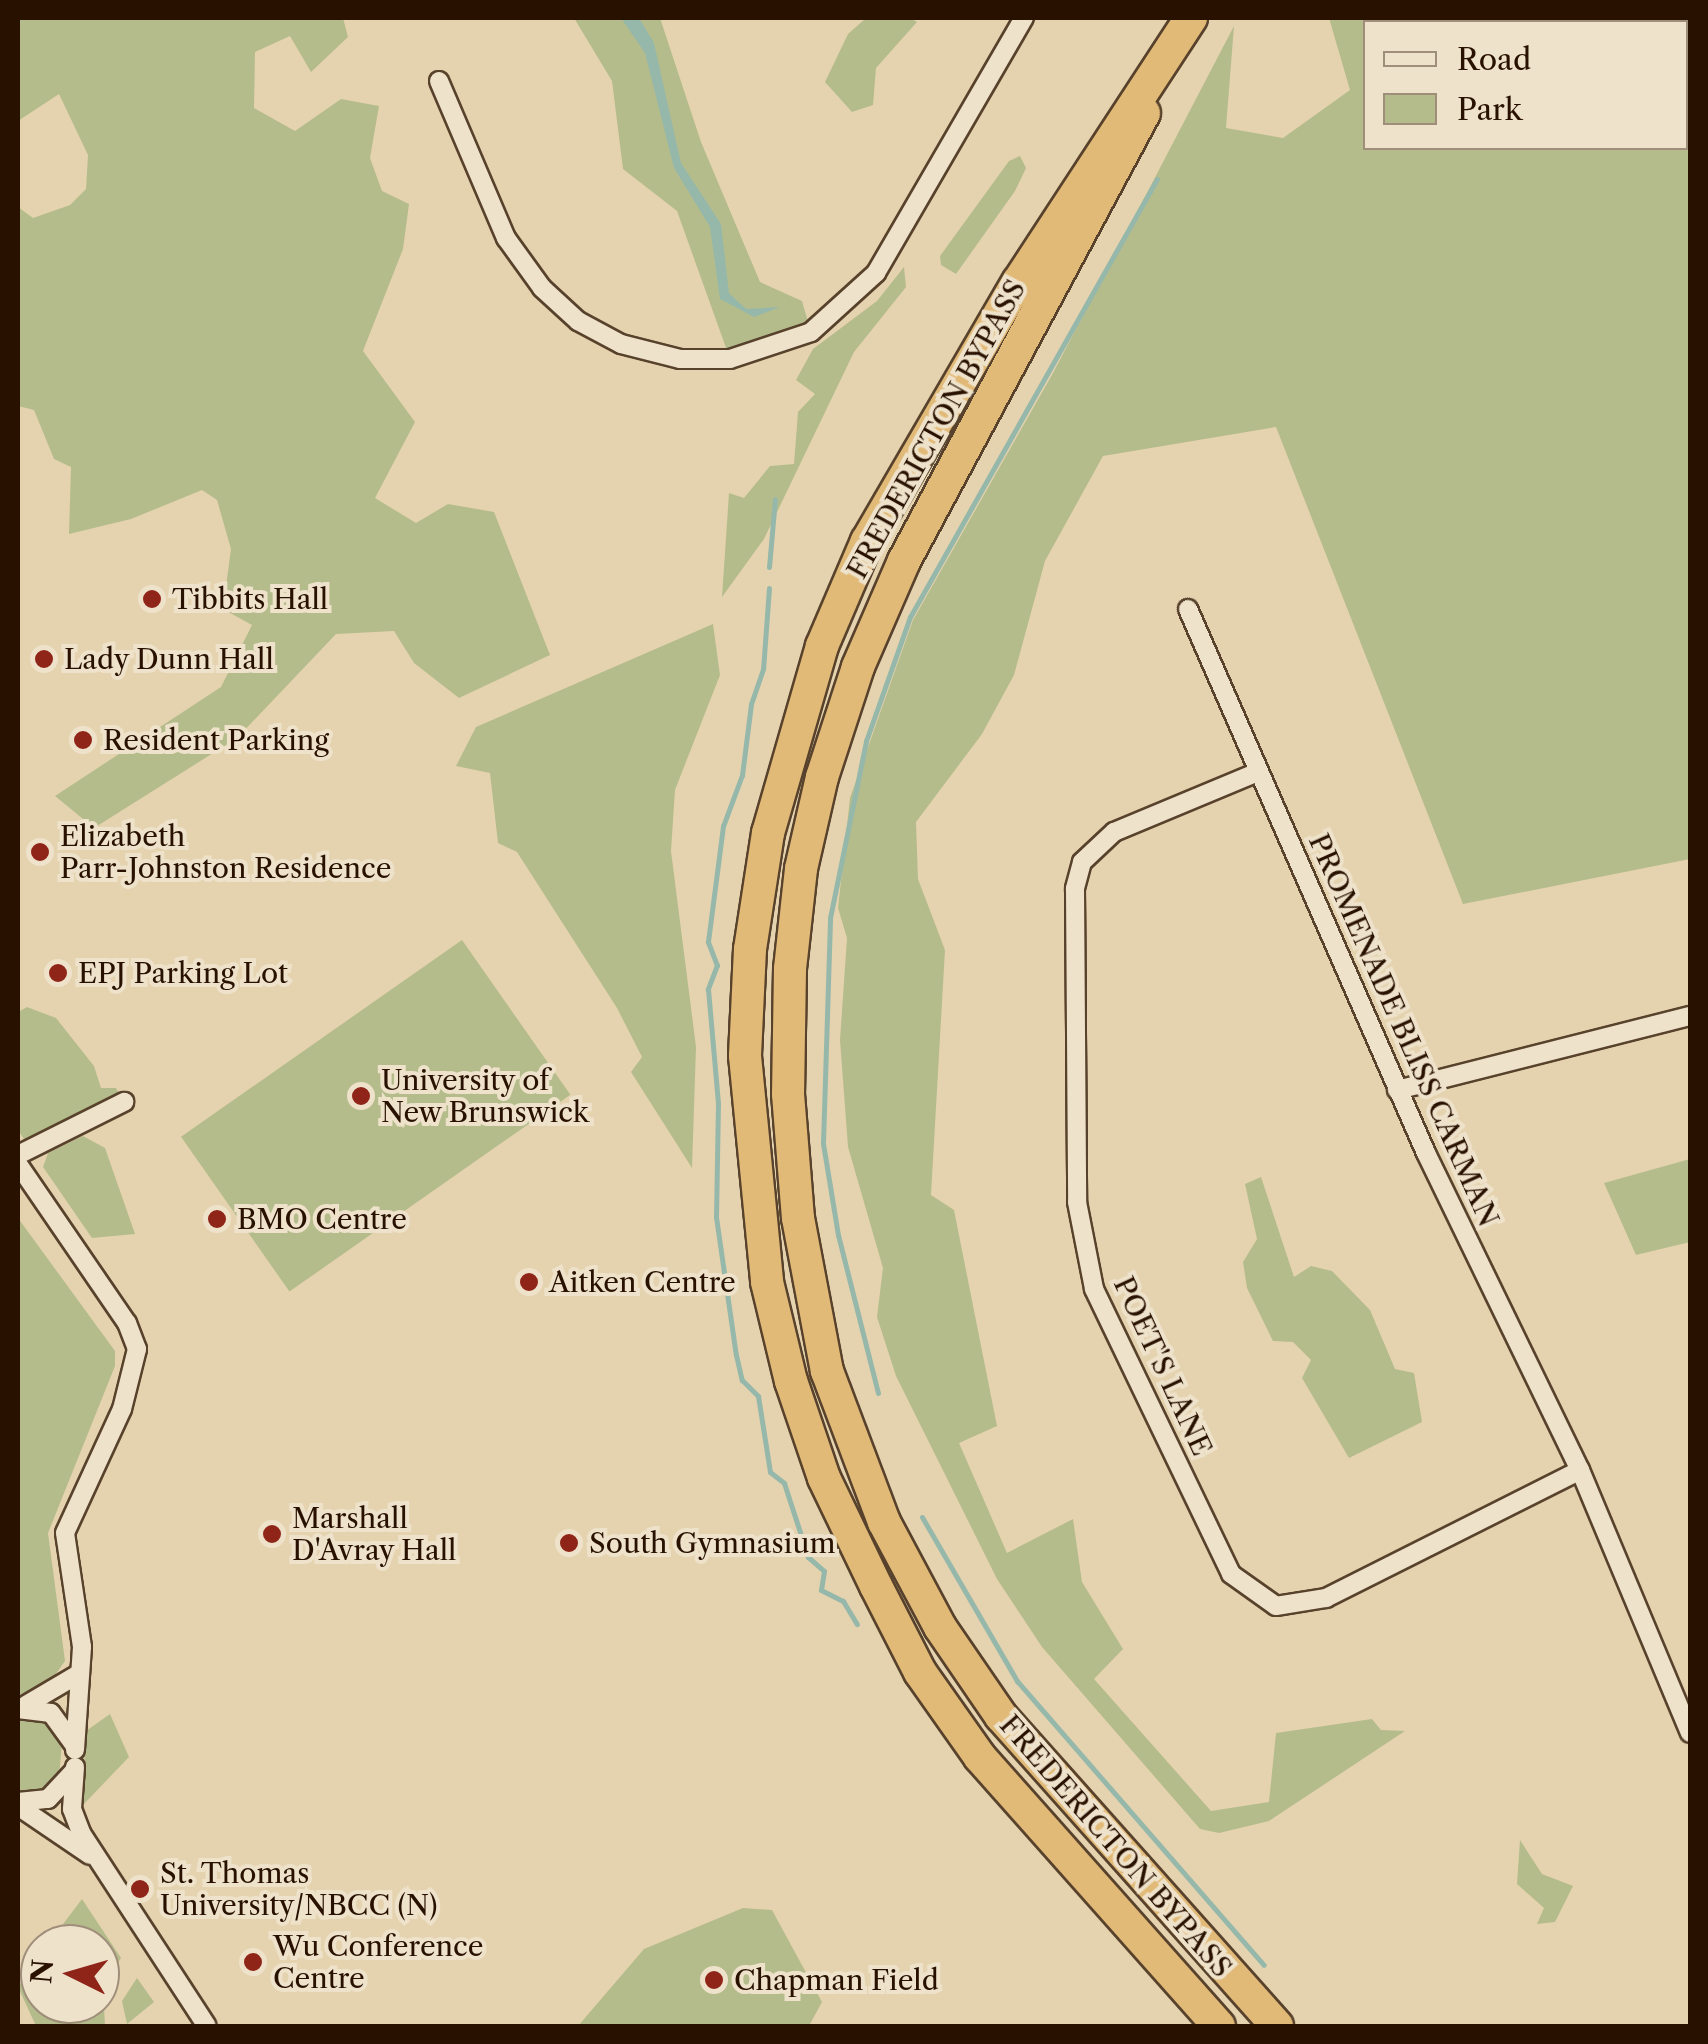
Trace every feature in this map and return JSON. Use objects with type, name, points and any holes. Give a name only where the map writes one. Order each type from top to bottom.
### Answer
[{"type":"highway","name":"FREDERICTON BYPASS","points":[[1184,29],[1091,162],[1008,299],[867,541],[822,646],[768,834],[750,949],[745,1056],[750,1162],[767,1282],[790,1380],[824,1478],[876,1586],[920,1672],[980,1757],[1219,2026]]},
{"type":"highway","name":"FREDERICTON BYPASS","points":[[1184,29],[1115,176],[904,561],[858,667],[822,777],[802,869],[790,969],[788,1094],[798,1218],[827,1371],[884,1522],[940,1628],[1001,1716],[1277,2026]]},
{"type":"street","points":[[440,81],[506,238],[542,288],[578,321],[621,344],[680,359],[730,359],[811,332],[876,273],[1024,18]]},
{"type":"street","name":"PROMENADE BLISS CARMAN","points":[[1188,609],[1397,1090],[1580,1470],[1690,1733]]},
{"type":"street","name":"POET'S LANE","points":[[1258,772],[1114,832],[1082,862],[1074,889],[1077,1202],[1094,1289],[1232,1574],[1276,1606],[1326,1598],[1580,1470]]},
{"type":"street","points":[[1397,1090],[1690,1016]]},
{"type":"street","points":[[18,1155],[124,1102]]},
{"type":"street","points":[[18,1164],[127,1324],[136,1349],[122,1409],[65,1533],[81,1640],[76,1675],[72,1810],[98,1862],[207,2026]]},
{"type":"street","points":[[18,1709],[50,1696],[76,1675]]},
{"type":"street","points":[[18,1709],[51,1713],[68,1729],[75,1758],[55,1795],[18,1804]]},
{"type":"street","points":[[18,1804],[98,1862]]},
{"type":"green space","points":[[18,18],[343,18],[348,37],[311,72],[290,36],[255,52],[254,108],[295,131],[341,99],[379,106],[370,158],[382,191],[409,204],[403,249],[363,351],[415,422],[375,498],[416,523],[448,504],[494,512],[550,655],[459,698],[414,663],[394,631],[336,634],[237,738],[94,828],[55,796],[221,687],[252,625],[223,609],[231,549],[217,500],[202,490],[131,519],[69,534],[71,467],[54,459],[34,410],[18,406],[18,207],[33,218],[70,205],[86,189],[88,155],[59,94],[18,121]]},
{"type":"green space","points":[[574,18],[660,18],[701,142],[760,282],[802,301],[811,332],[730,359],[677,211],[623,169],[612,81]]},
{"type":"green space","points":[[910,18],[917,22],[876,68],[873,105],[852,112],[825,82],[848,34],[865,19]]},
{"type":"green space","points":[[1329,18],[1690,18],[1690,859],[1463,904],[1276,427],[1103,456],[1045,561],[1014,675],[982,734],[916,822],[918,879],[945,950],[931,1195],[954,1210],[997,1426],[959,1443],[1007,1553],[1073,1519],[1082,1582],[1123,1649],[1094,1679],[1211,1811],[1269,1802],[1276,1733],[1372,1719],[1381,1730],[1405,1731],[1269,1821],[1219,1833],[1200,1829],[1042,1647],[997,1579],[896,1376],[877,1317],[883,1268],[848,1147],[840,1040],[847,938],[838,908],[850,798],[913,620],[1053,373],[1234,26],[1226,128],[1283,138],[1350,90]]},
{"type":"green space","points":[[1020,156],[1026,168],[1015,191],[956,274],[941,265],[940,256],[1009,161]]},
{"type":"green space","points":[[904,267],[906,287],[854,352],[764,539],[722,597],[729,493],[744,498],[770,466],[794,464],[798,412],[815,394],[796,380],[813,349],[877,301]]},
{"type":"green space","points":[[713,624],[720,675],[675,790],[671,851],[696,1047],[692,1168],[631,1072],[642,1057],[617,1008],[517,852],[498,843],[490,773],[456,766],[476,727]]},
{"type":"green space","points":[[462,940],[570,1095],[289,1292],[181,1137]]},
{"type":"green space","points":[[27,1007],[56,1018],[94,1066],[101,1088],[116,1088],[124,1102],[30,1148],[18,1130],[18,1012]]},
{"type":"green space","points":[[83,1136],[105,1148],[135,1234],[92,1238],[43,1167],[48,1153]]},
{"type":"green space","points":[[1690,1159],[1690,1242],[1636,1255],[1604,1183]]},
{"type":"green space","points":[[1261,1177],[1294,1277],[1311,1266],[1332,1271],[1370,1310],[1395,1369],[1414,1373],[1422,1422],[1349,1458],[1302,1378],[1311,1360],[1293,1342],[1273,1341],[1247,1288],[1243,1262],[1257,1239],[1245,1184]]},
{"type":"green space","points":[[18,1218],[115,1351],[115,1366],[48,1533],[65,1661],[48,1685],[18,1695]]},
{"type":"green space","points":[[110,1714],[129,1757],[82,1806],[86,1731]]},
{"type":"green space","points":[[18,1720],[44,1723],[62,1742],[59,1778],[41,1793],[18,1795]]},
{"type":"green space","points":[[1520,1840],[1542,1874],[1573,1886],[1555,1922],[1537,1924],[1544,1908],[1517,1884]]},
{"type":"green space","points":[[82,1899],[99,1924],[63,1924]]},
{"type":"green space","name":"Chapman Field","points":[[743,1908],[772,1910],[822,2002],[809,2026],[578,2026],[644,1949]]},
{"type":"green space","points":[[137,1978],[154,2002],[127,2024],[122,2001]]},
{"type":"green space","points":[[35,2024],[105,2026],[36,2026]]},
{"type":"shaded area","points":[[621,18],[639,18],[654,43],[681,163],[721,224],[729,293],[746,309],[780,307],[754,317],[720,299],[710,227],[674,168],[645,53]]},
{"type":"waterway","points":[[878,1393],[838,1235],[823,1143],[830,918],[866,741],[910,617],[1157,179]]},
{"type":"waterway","points":[[769,567],[775,499]]},
{"type":"waterway","points":[[769,588],[763,669],[751,704],[742,775],[723,826],[708,942],[717,965],[708,989],[718,1103],[716,1217],[736,1355],[742,1380],[758,1396],[770,1472],[784,1483],[808,1557],[824,1571],[821,1590],[843,1601],[857,1624]]},
{"type":"waterway","points":[[922,1517],[1017,1681],[1264,1965]]},
{"type":"place","name":"Tibbits Hall","points":[[152,599]]},
{"type":"place","name":"Lady Dunn Hall","points":[[44,659]]},
{"type":"place","name":"Resident Parking","points":[[83,740]]},
{"type":"place","name":"Elizabeth Parr-Johnston Residence","points":[[40,852]]},
{"type":"place","name":"EPJ Parking Lot","points":[[58,973]]},
{"type":"place","name":"University of New Brunswick","points":[[361,1096]]},
{"type":"place","name":"BMO Centre","points":[[217,1219]]},
{"type":"place","name":"Aitken Centre","points":[[529,1282]]},
{"type":"place","name":"Marshall D'Avray Hall","points":[[272,1534]]},
{"type":"place","name":"South Gymnasium","points":[[569,1543]]},
{"type":"place","name":"St. Thomas University/NBCC (N)","points":[[140,1889]]},
{"type":"place","name":"Wu Conference Centre","points":[[253,1962]]},
{"type":"place","name":"Chapman Field","points":[[714,1980]]}]
